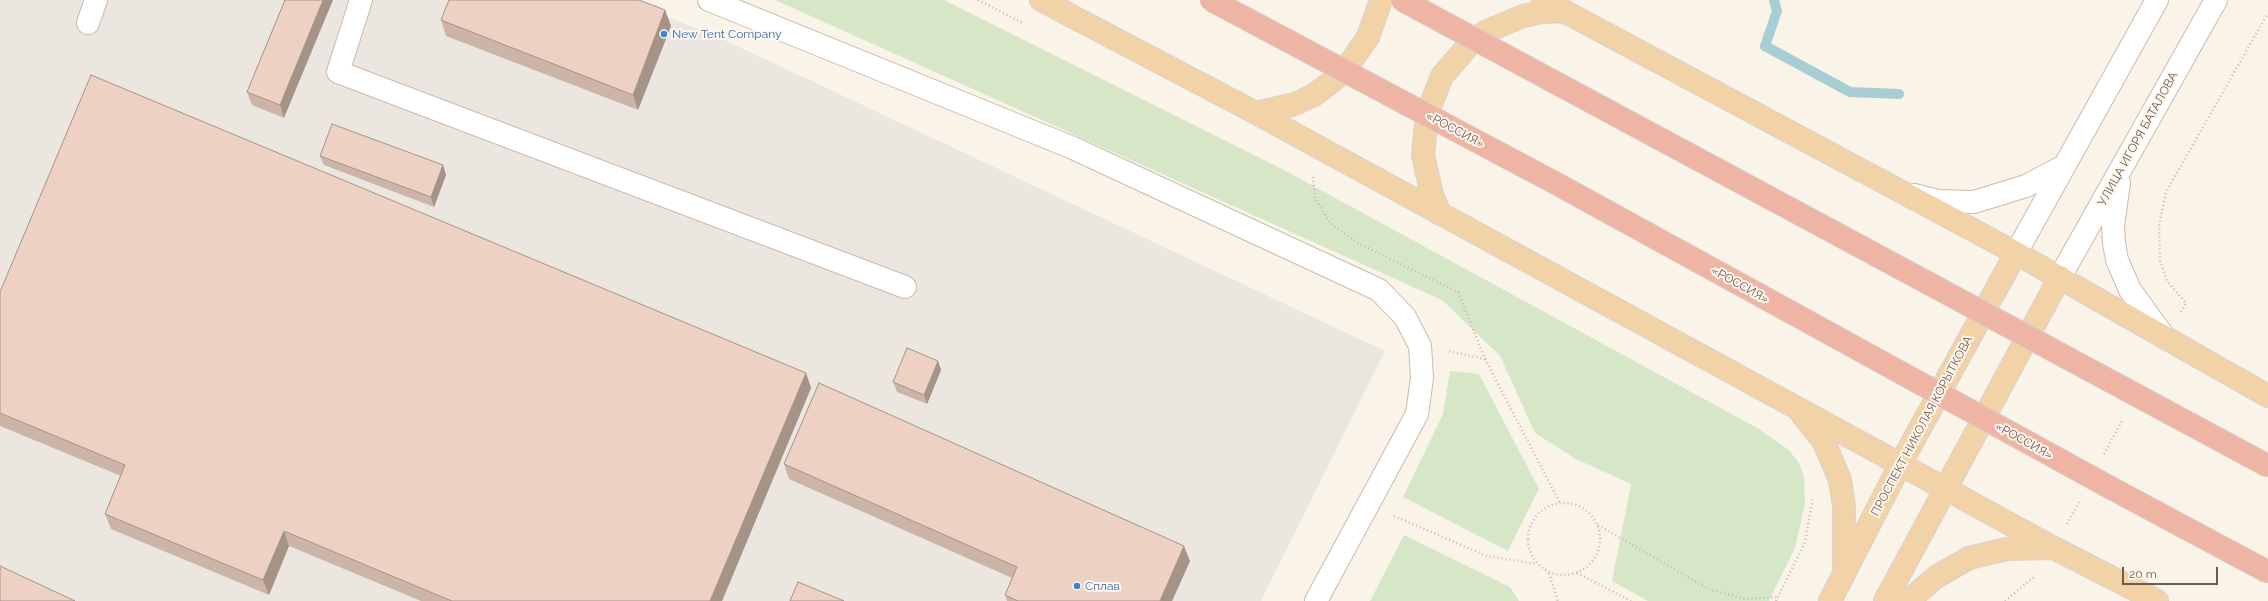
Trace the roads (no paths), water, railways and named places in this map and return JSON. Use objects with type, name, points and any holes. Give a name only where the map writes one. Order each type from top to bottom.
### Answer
[{"type":"highway","name":"«РОССИЯ»","points":[[1211,0],[1559,185],[2111,488],[2268,572]]},
{"type":"highway","points":[[1402,0],[2268,466]]},
{"type":"main road","points":[[1041,0],[1256,113],[1901,463],[2054,548],[2157,601]]},
{"type":"main road","points":[[1256,113],[1295,104],[1314,95],[1330,84],[1358,54],[1368,37],[1381,0]]},
{"type":"main road","points":[[1543,0],[2060,277],[2268,396]]},
{"type":"main road","points":[[1440,214],[1432,196],[1423,155],[1427,114],[1442,76],[1459,55],[1485,32],[1523,16],[1542,12],[1563,11]]},
{"type":"main road","name":"ПРОСПЕКТ НИКОЛАЯ КОРЫТКОВА","points":[[1830,601],[1844,571],[1901,463],[2016,253]]},
{"type":"main road","points":[[1885,601],[2060,277]]},
{"type":"main road","points":[[1789,402],[1816,431],[1836,467],[1844,506],[1844,571]]},
{"type":"main road","points":[[1908,601],[1936,577],[1969,558],[2000,550],[2054,548]]},
{"type":"street","points":[[88,23],[96,0]]},
{"type":"street","points":[[361,0],[338,72],[905,287]]},
{"type":"street","points":[[709,0],[1073,148],[1379,290],[1406,317],[1420,346],[1422,378],[1417,414],[1316,601]]},
{"type":"street","points":[[2016,253],[2157,0]]},
{"type":"street","name":"УЛИЦА ИГОРЯ БАТАЛОВА","points":[[2060,277],[2216,0]]},
{"type":"street","points":[[1907,194],[1938,201],[1974,202],[2026,186],[2064,166]]},
{"type":"street","points":[[2121,170],[2113,224],[2116,256],[2130,290],[2166,339]]},
{"type":"waterway","points":[[1774,0],[1777,11],[1765,46],[1850,92],[1899,94]]},
{"type":"place","name":"New Tent Company","points":[[664,34]]},
{"type":"place","name":"Сплав","points":[[1077,586]]}]
